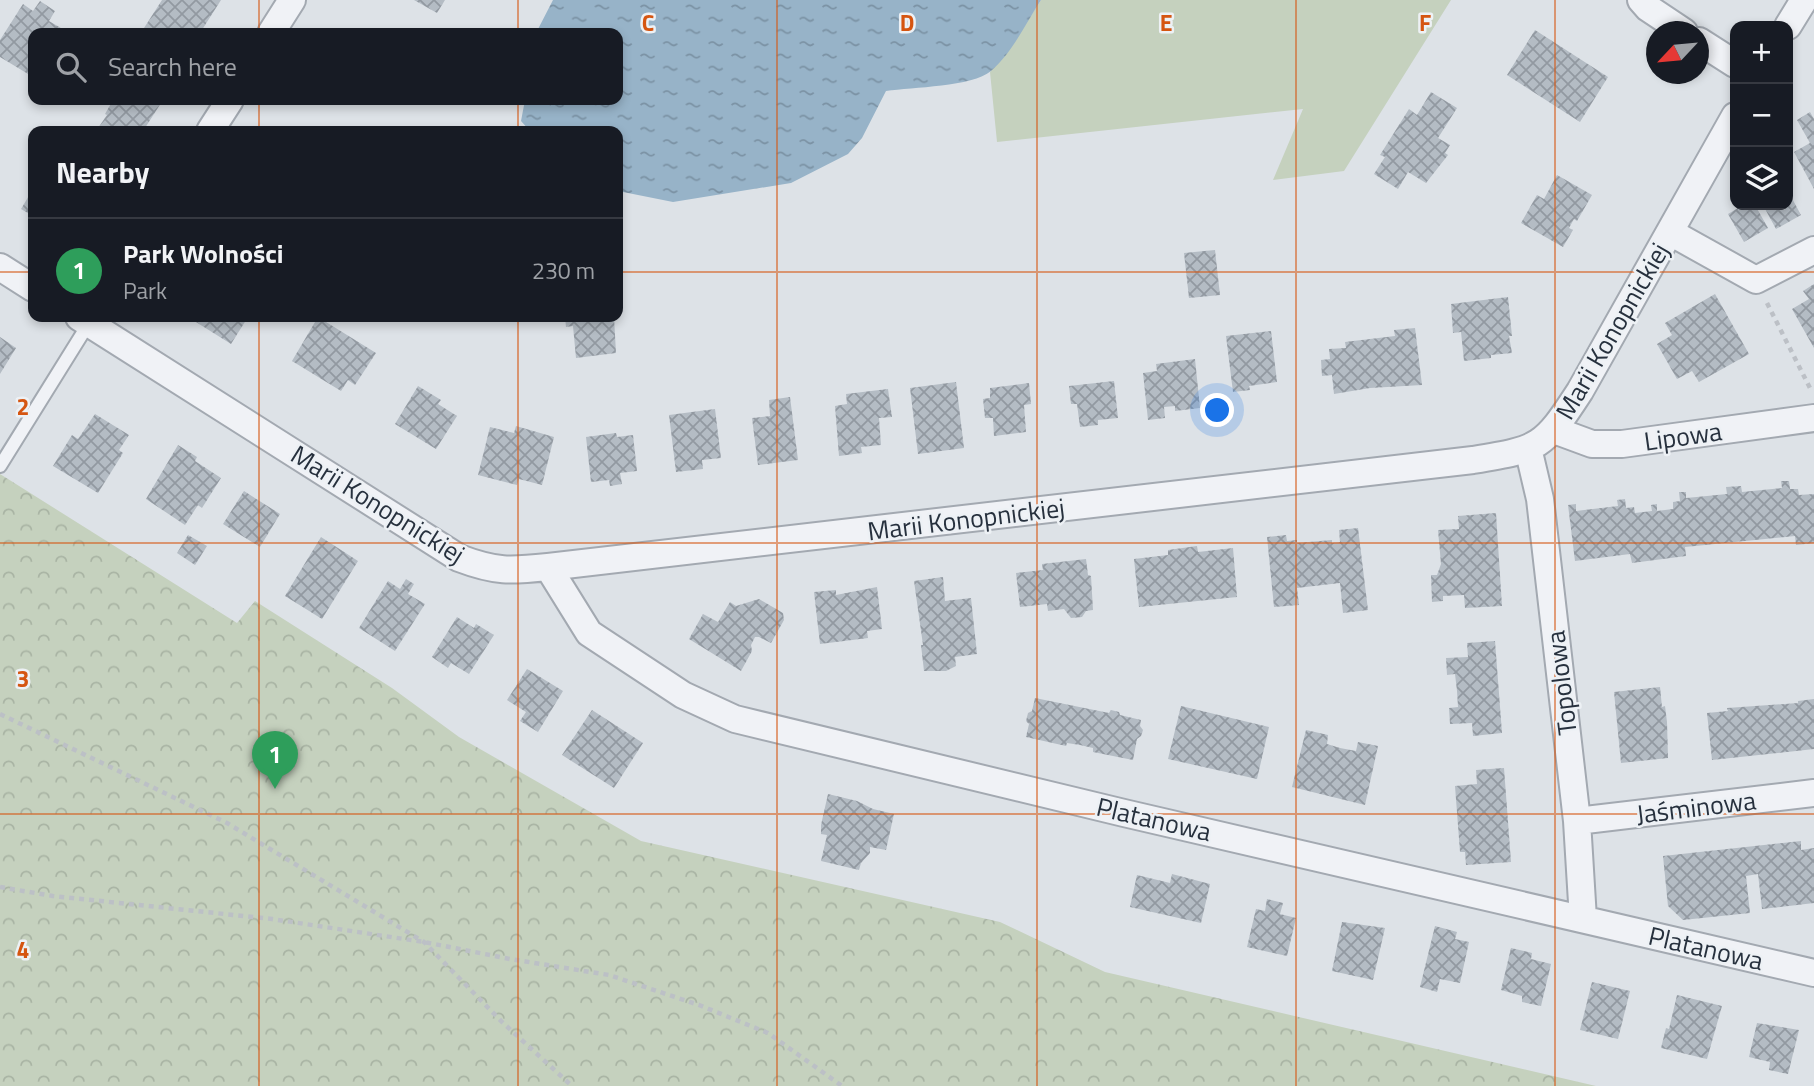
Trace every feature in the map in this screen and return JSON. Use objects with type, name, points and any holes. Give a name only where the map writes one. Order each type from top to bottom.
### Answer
[{"type":"street","points":[[274,28],[292,0]]},
{"type":"street","points":[[1641,0],[1668,21]]},
{"type":"street","points":[[1791,21],[1804,0]]},
{"type":"street","points":[[1709,47],[1730,61]]},
{"type":"street","points":[[213,126],[227,105]]},
{"type":"street","name":"Marii Konopnickiej","points":[[92,322],[459,558],[487,568],[512,570],[548,567],[1460,462],[1528,449],[1542,442],[1555,430],[1580,391],[1730,125]]},
{"type":"street","points":[[1670,232],[1756,280],[1814,250]]},
{"type":"street","points":[[0,267],[28,285]]},
{"type":"street","name":"Lipowa","points":[[1555,430],[1592,444],[1622,444],[1814,418]]},
{"type":"street","name":"Topolowa","points":[[1528,449],[1540,499],[1577,821],[1583,919]]},
{"type":"street","name":"Platanowa","points":[[548,567],[589,633],[683,695],[735,719],[1124,813],[1814,973]]},
{"type":"street","name":"Jaśminowa","points":[[1577,821],[1814,793]]},
{"type":"lane","points":[[0,466],[85,322]]},
{"type":"path","points":[[1756,280],[1814,395]]},
{"type":"path","points":[[0,714],[227,823],[424,942],[502,1022],[572,1086]]},
{"type":"path","points":[[0,887],[66,897],[272,919],[424,942],[609,975],[699,1005],[768,1033],[842,1086]]},
{"type":"green space","points":[[1041,0],[1451,0],[1344,171],[1273,180],[1303,109],[997,142],[990,72],[1006,54]]},
{"type":"green space","points":[[0,474],[237,623],[255,601],[392,688],[459,737],[641,841],[1000,922],[1105,972],[1596,1086],[0,1086]]},
{"type":"water","points":[[553,0],[1041,0],[1006,56],[991,71],[970,80],[942,86],[886,91],[862,138],[848,154],[791,183],[673,202],[623,192],[623,126],[526,126],[521,121],[524,105],[623,105],[623,28],[539,28]]},
{"type":"building","points":[[162,0],[221,0],[203,28],[144,28]]},
{"type":"building","points":[[414,0],[445,0],[437,13]]},
{"type":"building","points":[[40,1],[55,11],[49,21],[61,28],[28,28],[28,74],[0,57],[0,40],[23,4],[33,11]]},
{"type":"building","points":[[1535,30],[1608,77],[1580,122],[1507,75]]},
{"type":"building","points":[[1431,92],[1457,108],[1438,138],[1450,145],[1445,153],[1448,155],[1426,183],[1408,172],[1398,189],[1374,174],[1385,157],[1380,155],[1409,109],[1417,115]]},
{"type":"building","points":[[110,105],[160,105],[146,126],[99,126],[107,115],[105,114]]},
{"type":"building","points":[[1810,112],[1814,119],[1814,189],[1794,152],[1810,143],[1797,120]]},
{"type":"building","points":[[1557,175],[1592,195],[1577,221],[1574,219],[1569,228],[1573,230],[1563,247],[1521,223],[1537,195],[1544,199]]},
{"type":"building","points":[[28,197],[28,213],[21,209]]},
{"type":"building","points":[[1793,200],[1801,215],[1776,229],[1766,210],[1793,210]]},
{"type":"building","points":[[1735,210],[1758,210],[1768,228],[1744,242],[1728,214]]},
{"type":"building","points":[[1215,250],[1220,295],[1189,298],[1184,253]]},
{"type":"building","points":[[1814,284],[1814,348],[1792,309],[1809,299],[1803,291]]},
{"type":"building","points":[[1715,294],[1749,354],[1699,382],[1692,371],[1677,379],[1657,344],[1672,335],[1665,323]]},
{"type":"building","points":[[1508,297],[1512,353],[1464,361],[1461,332],[1453,333],[1451,304]]},
{"type":"building","points":[[196,322],[245,322],[231,344]]},
{"type":"building","points":[[315,322],[326,322],[376,353],[355,385],[348,380],[341,391],[292,361]]},
{"type":"building","points":[[566,322],[614,322],[616,353],[576,358],[573,326],[566,327]]},
{"type":"building","points":[[1415,328],[1422,385],[1370,388],[1334,394],[1332,375],[1322,376],[1321,360],[1330,359],[1329,349],[1346,348],[1345,342],[1395,336],[1394,330]]},
{"type":"building","points":[[1271,331],[1277,382],[1249,386],[1250,390],[1233,392],[1226,336]]},
{"type":"building","points":[[0,337],[16,348],[0,374]]},
{"type":"building","points":[[1195,359],[1200,408],[1175,411],[1175,406],[1164,407],[1165,418],[1148,420],[1143,373],[1157,371],[1156,364]]},
{"type":"building","points":[[1114,381],[1118,418],[1098,420],[1098,425],[1080,427],[1077,404],[1071,404],[1069,386]]},
{"type":"building","points":[[956,382],[964,448],[918,454],[910,388]]},
{"type":"building","points":[[1029,383],[1031,404],[1024,405],[1026,432],[994,436],[993,418],[985,418],[983,399],[990,398],[990,388]]},
{"type":"building","points":[[418,386],[441,400],[438,404],[457,416],[436,449],[395,424]]},
{"type":"building","points":[[888,389],[892,417],[879,418],[881,445],[861,447],[862,453],[839,456],[835,406],[847,404],[846,394]]},
{"type":"building","points":[[790,397],[798,460],[758,465],[752,418],[770,416],[769,400]]},
{"type":"building","points":[[715,409],[721,458],[702,460],[703,469],[676,472],[669,415]]},
{"type":"building","points":[[95,414],[129,435],[119,450],[123,453],[98,493],[53,466],[72,435],[78,439]]},
{"type":"building","points":[[516,426],[554,437],[542,485],[519,479],[517,485],[478,475],[490,427],[514,433]]},
{"type":"building","points":[[616,433],[617,437],[633,435],[637,471],[620,473],[622,484],[610,486],[609,480],[591,482],[586,437]]},
{"type":"building","points":[[178,445],[197,457],[195,461],[221,478],[202,508],[198,505],[185,525],[146,499]]},
{"type":"building","points":[[1781,481],[1789,481],[1790,489],[1798,489],[1799,495],[1814,494],[1814,543],[1796,545],[1795,536],[1685,547],[1686,556],[1632,563],[1630,554],[1575,561],[1568,505],[1576,504],[1576,511],[1618,506],[1617,500],[1625,499],[1626,508],[1634,507],[1635,513],[1652,511],[1651,505],[1657,504],[1657,511],[1673,509],[1673,502],[1680,501],[1679,492],[1686,492],[1686,498],[1727,494],[1726,487],[1741,486],[1742,492],[1782,488]]},
{"type":"building","points":[[244,491],[280,514],[260,547],[223,524]]},
{"type":"building","points":[[1496,513],[1502,606],[1465,608],[1464,595],[1443,596],[1443,601],[1432,602],[1431,575],[1437,575],[1441,564],[1438,530],[1459,529],[1458,516]]},
{"type":"building","points":[[1358,528],[1368,610],[1343,613],[1340,583],[1297,588],[1299,605],[1274,607],[1267,537],[1286,535],[1287,541],[1297,540],[1297,543],[1332,540],[1332,543],[1340,542],[1339,530]]},
{"type":"building","points":[[188,535],[207,546],[195,565],[177,553]]},
{"type":"building","points":[[321,537],[358,561],[322,619],[285,596]]},
{"type":"building","points":[[1197,546],[1198,552],[1233,548],[1237,597],[1139,607],[1134,559],[1168,555],[1168,550]]},
{"type":"building","points":[[1086,559],[1088,575],[1091,576],[1093,610],[1086,611],[1082,617],[1071,618],[1064,609],[1048,611],[1047,604],[1020,607],[1016,573],[1043,570],[1042,564]]},
{"type":"building","points":[[943,577],[945,601],[971,598],[977,654],[955,657],[956,666],[946,671],[924,671],[914,581]]},
{"type":"building","points":[[406,579],[414,584],[408,594],[425,604],[395,651],[359,628],[388,581],[400,589]]},
{"type":"building","points":[[877,587],[882,629],[867,631],[868,638],[820,644],[814,592],[836,590],[836,595]]},
{"type":"building","points":[[759,599],[783,613],[784,620],[771,643],[755,637],[751,645],[752,651],[741,671],[689,639],[703,614],[718,622],[730,602],[736,606]]},
{"type":"building","points":[[457,617],[474,628],[476,624],[494,635],[469,674],[451,663],[448,668],[432,657]]},
{"type":"building","points":[[1495,641],[1502,733],[1473,736],[1472,723],[1450,724],[1449,708],[1458,707],[1455,674],[1447,675],[1446,658],[1468,657],[1467,643]]},
{"type":"building","points":[[527,669],[563,691],[538,732],[520,721],[526,712],[507,700]]},
{"type":"building","points":[[1660,687],[1667,722],[1668,758],[1621,763],[1614,692]]},
{"type":"building","points":[[1035,698],[1109,713],[1111,710],[1141,720],[1140,726],[1143,730],[1137,739],[1133,760],[1093,752],[1093,748],[1080,745],[1067,743],[1066,746],[1026,737],[1029,724],[1026,721]]},
{"type":"building","points":[[1814,699],[1814,749],[1712,760],[1707,713],[1728,711],[1727,708],[1798,703]]},
{"type":"building","points":[[1181,706],[1269,727],[1257,779],[1168,759]]},
{"type":"building","points":[[592,710],[643,743],[614,788],[562,755]]},
{"type":"building","points":[[1306,730],[1328,735],[1327,744],[1340,748],[1356,751],[1358,742],[1378,746],[1365,805],[1292,787]]},
{"type":"building","points":[[1504,768],[1511,862],[1466,865],[1465,852],[1460,852],[1455,786],[1477,784],[1476,770]]},
{"type":"building","points":[[828,794],[894,814],[886,850],[870,847],[870,853],[861,863],[859,870],[821,861],[827,835],[821,834],[821,825]]},
{"type":"building","points":[[1801,841],[1801,850],[1814,848],[1814,903],[1762,909],[1758,874],[1746,876],[1750,913],[1683,920],[1668,906],[1663,856]]},
{"type":"building","points":[[1172,874],[1210,884],[1201,923],[1130,907],[1137,875],[1170,883]]},
{"type":"building","points":[[1267,899],[1283,903],[1280,914],[1296,918],[1287,956],[1247,947],[1256,909],[1265,911]]},
{"type":"building","points":[[1342,922],[1385,928],[1373,980],[1332,971]]},
{"type":"building","points":[[1435,926],[1457,932],[1455,939],[1469,942],[1460,983],[1440,979],[1437,992],[1420,987]]},
{"type":"building","points":[[1511,948],[1532,953],[1531,959],[1551,964],[1541,1006],[1522,1002],[1522,996],[1501,990]]},
{"type":"building","points":[[1592,982],[1630,991],[1618,1039],[1580,1030]]},
{"type":"building","points":[[1677,995],[1722,1006],[1707,1059],[1661,1048],[1666,1028],[1669,1029]]},
{"type":"building","points":[[1757,1023],[1799,1030],[1788,1074],[1769,1070],[1770,1062],[1749,1057]]},
{"type":"place","name":"Park Wolności","points":[[275,789]]}]
